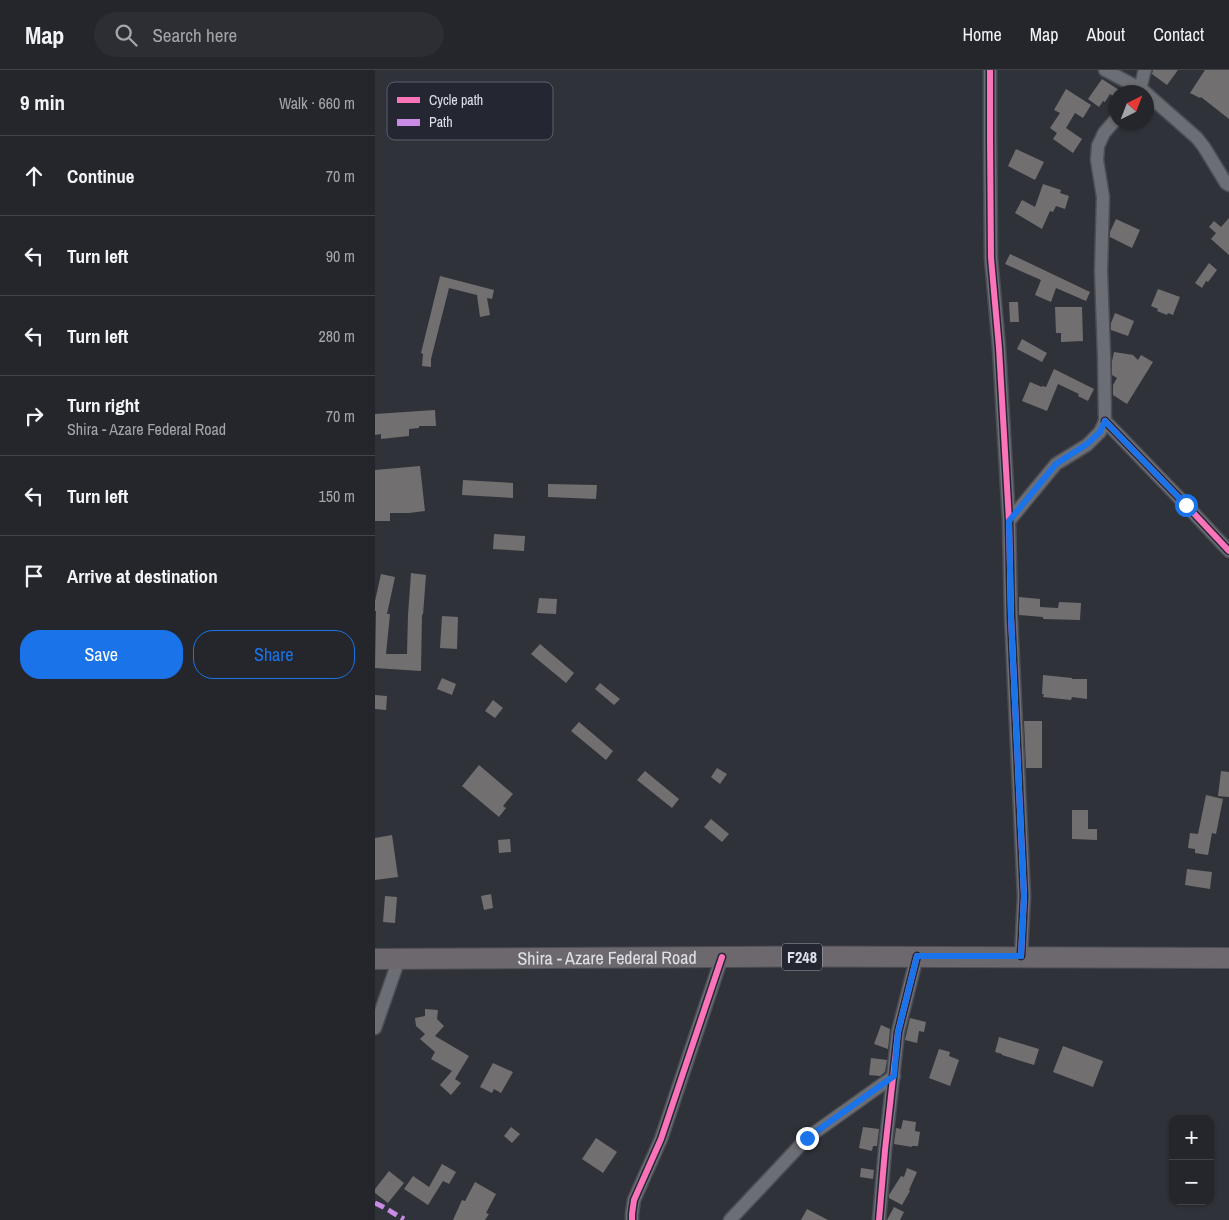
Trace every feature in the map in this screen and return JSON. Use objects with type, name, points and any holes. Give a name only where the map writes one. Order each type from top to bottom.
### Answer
[{"type":"main road","name":"Shira - Azare Federal Road","points":[[375,959],[917,956],[1229,958]]},
{"type":"street","points":[[991,70],[991,258],[999,348],[1009,521],[1011,617],[1024,896],[1021,956]]},
{"type":"street","points":[[1105,70],[1130,85]]},
{"type":"street","points":[[1142,85],[1145,70]]},
{"type":"street","points":[[1154,102],[1197,138],[1205,147],[1229,185]]},
{"type":"street","points":[[1009,521],[1056,464],[1087,444],[1100,432],[1105,421],[1101,271],[1103,197],[1097,160],[1097,146],[1109,127]]},
{"type":"street","points":[[1105,421],[1229,551]]},
{"type":"street","points":[[879,1220],[898,1032],[917,956]]},
{"type":"street","points":[[632,1220],[631,1214],[634,1200],[661,1140],[722,957]]},
{"type":"street","points":[[375,1028],[399,959]]},
{"type":"street","points":[[730,1220],[807,1138],[894,1076]]},
{"type":"building","points":[[1153,70],[1178,70],[1167,85],[1152,74]]},
{"type":"building","points":[[1205,70],[1229,70],[1229,119],[1201,97],[1190,93]]},
{"type":"building","points":[[1102,79],[1111,85],[1109,85],[1109,96],[1099,107],[1088,99]]},
{"type":"building","points":[[1066,89],[1091,105],[1083,118],[1075,113],[1066,128],[1082,139],[1073,153],[1053,139],[1057,133],[1050,128],[1060,113],[1054,110]]},
{"type":"building","points":[[1016,149],[1044,162],[1035,180],[1008,166]]},
{"type":"building","points":[[1043,184],[1061,190],[1060,193],[1069,196],[1065,209],[1056,206],[1053,212],[1050,211],[1042,229],[1015,213],[1022,200],[1035,207]]},
{"type":"building","points":[[1229,218],[1229,255],[1211,239],[1216,233],[1209,227],[1214,221],[1221,227]]},
{"type":"building","points":[[1116,219],[1140,230],[1132,248],[1110,237],[1110,232]]},
{"type":"building","points":[[1010,254],[1090,292],[1086,301],[1056,288],[1051,302],[1035,295],[1041,280],[1005,264]]},
{"type":"building","points":[[1209,263],[1217,270],[1202,288],[1195,283]]},
{"type":"building","points":[[440,276],[494,290],[492,299],[487,298],[490,315],[480,317],[477,295],[449,288],[431,359],[431,367],[422,366],[423,354],[421,353]]},
{"type":"building","points":[[1158,289],[1180,297],[1173,315],[1157,311],[1158,309],[1151,306]]},
{"type":"building","points":[[1009,302],[1018,302],[1019,322],[1010,322]]},
{"type":"building","points":[[1055,307],[1082,307],[1083,341],[1061,342],[1061,333],[1056,333]]},
{"type":"building","points":[[1115,313],[1134,321],[1128,336],[1111,330],[1111,323]]},
{"type":"building","points":[[1022,339],[1047,353],[1042,362],[1017,349]]},
{"type":"building","points":[[1114,352],[1133,355],[1138,360],[1141,355],[1153,362],[1127,404],[1113,395],[1113,385],[1117,378],[1112,375]]},
{"type":"building","points":[[1054,369],[1094,389],[1088,401],[1078,396],[1079,394],[1058,384],[1047,411],[1022,401],[1030,382],[1046,387]]},
{"type":"building","points":[[435,410],[436,426],[419,426],[419,428],[409,429],[409,436],[381,439],[381,434],[375,435],[375,414]]},
{"type":"building","points":[[420,466],[425,511],[390,513],[390,521],[375,521],[375,470]]},
{"type":"building","points":[[463,480],[513,483],[513,498],[462,495]]},
{"type":"building","points":[[548,484],[597,485],[596,499],[548,497]]},
{"type":"building","points":[[494,534],[525,536],[524,551],[493,549]]},
{"type":"building","points":[[411,573],[426,575],[422,614],[421,671],[375,668],[375,601],[381,574],[395,577],[387,614],[390,614],[386,654],[407,654]]},
{"type":"building","points":[[1019,597],[1040,599],[1040,607],[1058,608],[1059,602],[1081,603],[1080,620],[1043,619],[1043,617],[1019,615]]},
{"type":"building","points":[[539,598],[557,599],[556,614],[537,613]]},
{"type":"building","points":[[442,616],[458,617],[457,649],[440,648]]},
{"type":"building","points":[[540,644],[574,673],[566,683],[531,654]]},
{"type":"building","points":[[1043,675],[1087,679],[1087,699],[1072,697],[1071,700],[1043,697]]},
{"type":"building","points":[[442,678],[456,684],[452,695],[437,689]]},
{"type":"building","points":[[600,683],[620,699],[614,705],[595,689]]},
{"type":"building","points":[[375,695],[387,696],[386,710],[375,709]]},
{"type":"building","points":[[493,700],[503,708],[495,718],[485,711]]},
{"type":"building","points":[[1024,721],[1042,721],[1042,768],[1026,768]]},
{"type":"building","points":[[579,722],[613,751],[606,760],[571,731]]},
{"type":"building","points":[[479,765],[513,794],[503,806],[506,808],[499,817],[462,786]]},
{"type":"building","points":[[717,768],[727,774],[720,784],[711,777]]},
{"type":"building","points":[[645,771],[679,799],[672,808],[637,780]]},
{"type":"building","points":[[1221,771],[1229,772],[1229,797],[1218,796]]},
{"type":"building","points":[[1206,795],[1223,799],[1216,834],[1212,833],[1208,855],[1195,853],[1195,849],[1188,848],[1190,833],[1198,834]]},
{"type":"building","points":[[1072,810],[1088,810],[1088,829],[1097,829],[1097,840],[1072,839]]},
{"type":"building","points":[[711,819],[729,834],[722,842],[704,827]]},
{"type":"building","points":[[392,835],[398,877],[375,880],[375,838]]},
{"type":"building","points":[[510,839],[511,852],[499,853],[498,840]]},
{"type":"building","points":[[1187,869],[1212,872],[1210,889],[1185,885]]},
{"type":"building","points":[[491,894],[493,908],[484,910],[481,896]]},
{"type":"building","points":[[385,896],[397,897],[395,923],[383,922]]},
{"type":"building","points":[[425,1009],[438,1010],[437,1019],[444,1026],[435,1036],[469,1056],[455,1079],[461,1083],[451,1095],[440,1085],[452,1071],[431,1059],[435,1052],[420,1039],[425,1034],[416,1026],[415,1018],[425,1016]]},
{"type":"building","points":[[910,1018],[926,1022],[924,1032],[919,1031],[917,1043],[905,1040]]},
{"type":"building","points":[[881,1025],[890,1029],[888,1049],[874,1044]]},
{"type":"building","points":[[999,1037],[1039,1049],[1034,1065],[995,1052]]},
{"type":"building","points":[[1063,1046],[1103,1061],[1093,1087],[1053,1072]]},
{"type":"building","points":[[939,1049],[950,1052],[949,1056],[959,1060],[950,1086],[929,1078]]},
{"type":"building","points":[[871,1058],[887,1060],[885,1072],[880,1076],[869,1075]]},
{"type":"building","points":[[493,1063],[513,1072],[501,1093],[494,1089],[492,1093],[480,1087]]},
{"type":"building","points":[[903,1120],[916,1122],[915,1131],[920,1132],[918,1146],[894,1144],[896,1128],[901,1129]]},
{"type":"building","points":[[511,1127],[520,1134],[512,1143],[504,1136]]},
{"type":"building","points":[[863,1127],[879,1129],[877,1146],[873,1146],[872,1151],[859,1148]]},
{"type":"building","points":[[596,1138],[617,1152],[603,1173],[582,1159]]},
{"type":"building","points":[[442,1164],[456,1172],[449,1184],[443,1181],[428,1205],[404,1189],[413,1176],[429,1187]]},
{"type":"building","points":[[861,1168],[874,1170],[873,1179],[860,1177]]},
{"type":"building","points":[[907,1168],[917,1172],[902,1205],[889,1198],[889,1195],[901,1176],[904,1177]]},
{"type":"building","points":[[389,1171],[404,1183],[388,1203],[375,1193],[375,1189]]},
{"type":"building","points":[[475,1182],[496,1194],[486,1213],[489,1214],[485,1220],[453,1220],[462,1200],[465,1201]]},
{"type":"building","points":[[894,1207],[904,1212],[900,1220],[887,1220]]},
{"type":"building","points":[[807,1209],[828,1220],[801,1220]]},
{"type":"marked path","points":[[375,1203],[404,1219]]},
{"type":"cycle path","points":[[990,70],[991,258],[999,348],[1009,521],[1011,617],[1024,896],[1021,956]]},
{"type":"cycle path","points":[[1105,421],[1229,551]]},
{"type":"cycle path","points":[[879,1220],[898,1032],[917,956]]},
{"type":"cycle path","points":[[632,1220],[634,1200],[661,1139],[722,957]]},
{"type":"route","points":[[807,1138],[894,1076],[898,1032],[917,956],[1021,956],[1024,896],[1011,617],[1009,521],[1056,464],[1087,444],[1100,432],[1105,421],[1186,505]]}]
